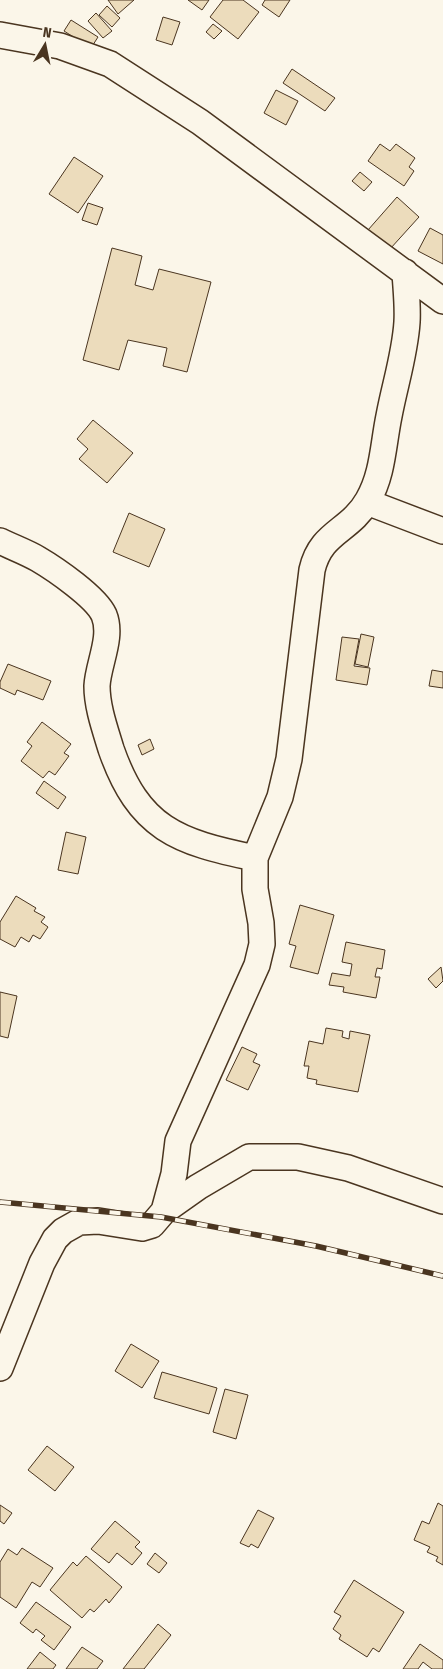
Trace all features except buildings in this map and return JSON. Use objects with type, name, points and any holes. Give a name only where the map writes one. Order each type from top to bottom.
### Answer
[{"type":"street","points":[[0,35],[60,46],[110,64],[200,122],[443,301]]},
{"type":"street","points":[[164,1211],[174,1174],[178,1141],[257,965],[262,944],[261,923],[255,890],[255,858],[280,796],[289,759],[302,664],[307,602],[316,555],[322,544],[352,520],[367,502],[379,478],[407,321],[405,272]]},
{"type":"street","points":[[367,502],[443,531]]},
{"type":"street","points":[[0,541],[38,559],[92,599],[104,615],[106,636],[97,684],[98,700],[117,766],[137,803],[151,819],[173,835],[211,849],[255,858]]},
{"type":"street","points":[[0,1368],[42,1263],[55,1239],[63,1231],[79,1222],[98,1221],[142,1228],[152,1225],[164,1211],[198,1187],[249,1157],[298,1157],[323,1162],[348,1168],[443,1201]]},
{"type":"railway","points":[[0,1202],[161,1217],[316,1246],[443,1276]]}]
